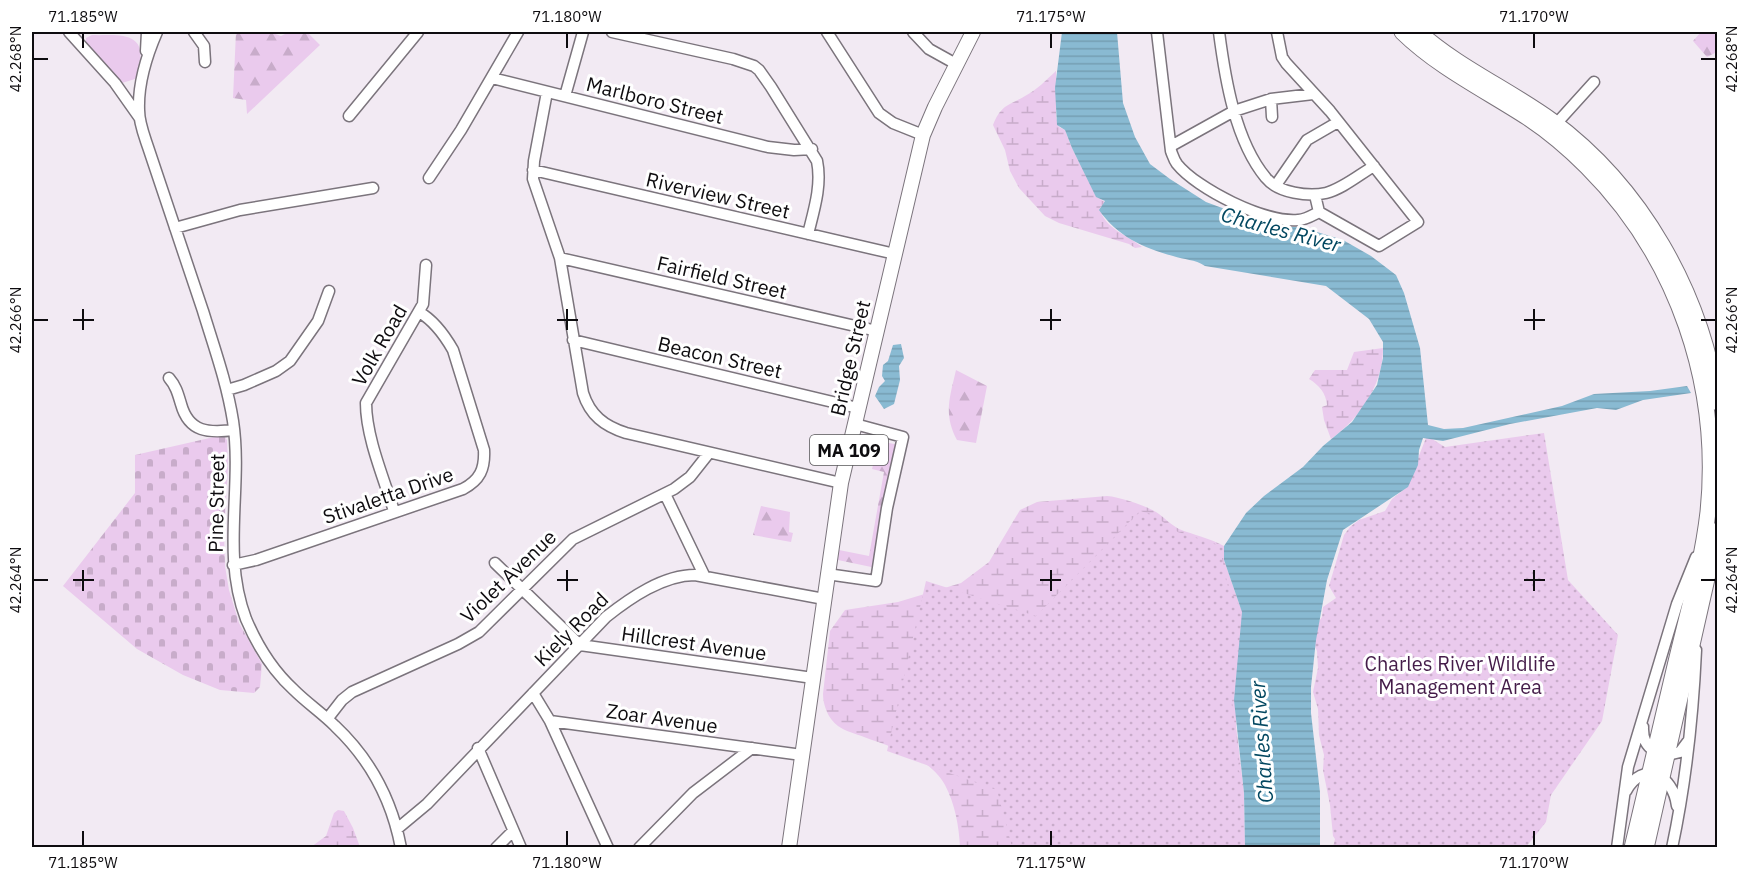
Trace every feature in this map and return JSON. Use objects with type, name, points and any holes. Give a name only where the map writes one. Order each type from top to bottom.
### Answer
[{"type":"highway","points":[[1402,32],[1443,66],[1529,119],[1571,152],[1616,199],[1650,247],[1685,321],[1696,355],[1704,394],[1710,462],[1709,498],[1704,540],[1656,776],[1646,848]]},
{"type":"highway","points":[[1419,32],[1453,58],[1556,124],[1590,153],[1614,179],[1642,214],[1665,250],[1685,290],[1702,333],[1718,403]]},
{"type":"highway","points":[[1661,754],[1697,623],[1718,530]]},
{"type":"highway","points":[[1632,848],[1656,776]]},
{"type":"main road","name":"Bridge Street","points":[[789,848],[841,483],[923,135],[973,32]]},
{"type":"street","name":"Pine Street","points":[[69,32],[113,80],[140,120],[227,390],[234,430],[236,477],[232,535],[233,565],[244,613],[260,647],[283,679],[328,718],[354,746],[374,774],[390,805],[401,848]]},
{"type":"street","name":"Pine Street","points":[[146,63],[147,32]]},
{"type":"street","name":"Pine Street","points":[[140,120],[139,100],[146,63],[157,32]]},
{"type":"street","points":[[194,32],[205,50],[205,62]]},
{"type":"street","points":[[349,116],[418,32]]},
{"type":"street","points":[[429,178],[518,32]]},
{"type":"street","points":[[565,96],[583,32]]},
{"type":"street","points":[[612,32],[733,59],[759,70],[818,161],[817,199],[808,234]]},
{"type":"street","points":[[827,32],[879,113],[892,123],[923,135]]},
{"type":"street","points":[[913,32],[929,49],[956,64]]},
{"type":"street","points":[[1157,32],[1171,146],[1176,163],[1193,179],[1237,205],[1263,215],[1298,220],[1319,212]]},
{"type":"street","points":[[1219,32],[1233,111],[1252,155],[1267,180],[1290,193],[1315,195],[1329,193],[1374,166]]},
{"type":"street","points":[[1277,32],[1282,57],[1338,122],[1418,222],[1379,246],[1319,212],[1315,195]]},
{"type":"street","name":"Marlboro Street","points":[[492,78],[768,147],[794,150],[812,149]]},
{"type":"street","points":[[1556,124],[1594,82]]},
{"type":"street","points":[[547,92],[533,170],[535,188],[560,258],[573,340],[586,402],[590,410],[603,424],[626,433],[841,483]]},
{"type":"street","points":[[1171,146],[1233,111],[1271,99],[1312,94]]},
{"type":"street","points":[[1271,99],[1272,117]]},
{"type":"street","points":[[1276,185],[1307,140],[1338,122]]},
{"type":"street","name":"Riverview Street","points":[[533,170],[895,254]]},
{"type":"street","points":[[175,228],[240,210],[373,188]]},
{"type":"street","name":"Fairfield Street","points":[[560,258],[877,331]]},
{"type":"street","name":"Volk Road","points":[[394,511],[375,453],[366,403],[419,312],[424,297],[426,265]]},
{"type":"street","points":[[227,390],[276,371],[290,361],[318,321],[328,291]]},
{"type":"street","name":"Stivaletta Drive","points":[[233,565],[256,560],[473,484],[480,476],[485,464],[484,450],[453,350],[441,332],[419,312]]},
{"type":"street","name":"Beacon Street","points":[[573,340],[858,408]]},
{"type":"street","points":[[169,378],[194,425],[205,431],[234,430]]},
{"type":"street","points":[[827,574],[876,581],[888,502],[903,437],[855,424]]},
{"type":"street","name":"Violet Avenue","points":[[328,718],[342,700],[352,692],[458,644],[479,632],[573,539],[665,494],[690,477],[709,453]]},
{"type":"street","points":[[665,494],[704,575]]},
{"type":"street","points":[[1617,848],[1628,768],[1677,604],[1704,540]]},
{"type":"street","points":[[495,562],[580,645]]},
{"type":"street","name":"Kiely Road","points":[[397,829],[427,804],[478,748],[606,617],[624,602],[674,578],[688,575],[704,575],[824,599]]},
{"type":"street","points":[[1672,848],[1691,730],[1697,623]]},
{"type":"street","name":"Hillcrest Avenue","points":[[580,645],[813,678]]},
{"type":"street","points":[[533,693],[550,721],[608,848]]},
{"type":"street","points":[[1643,718],[1643,738],[1650,749],[1661,754],[1680,752],[1684,749],[1691,730]]},
{"type":"street","name":"Zoar Avenue","points":[[550,721],[802,755]]},
{"type":"street","points":[[478,748],[521,848]]},
{"type":"street","points":[[639,848],[693,793],[752,748]]},
{"type":"street","points":[[1622,800],[1631,783],[1643,775],[1656,776],[1672,787],[1675,793],[1678,818]]},
{"type":"street","points":[[496,848],[513,831]]},
{"type":"green space","points":[[236,32],[270,32],[281,36],[289,32],[307,32],[320,45],[247,114],[246,100],[233,98]]},
{"type":"green space","points":[[1701,32],[1717,32],[1717,52],[1707,57],[1693,41]]},
{"type":"green space","points":[[92,35],[118,35],[133,39],[138,44],[140,61],[135,79],[122,83],[86,43],[86,38]]},
{"type":"green space","points":[[1056,71],[1056,117],[1059,127],[1065,130],[1096,196],[1105,202],[1100,208],[1102,215],[1117,231],[1142,247],[1135,248],[1129,244],[1059,223],[1045,216],[1019,188],[1010,171],[1005,150],[993,125],[996,118],[1006,107],[1034,91]]},
{"type":"green space","points":[[1383,348],[1379,375],[1368,400],[1342,431],[1331,439],[1322,407],[1327,405],[1324,393],[1309,379],[1315,370],[1347,370],[1354,352]]},
{"type":"green space","points":[[956,370],[987,386],[976,443],[957,440],[950,422],[949,405]]},
{"type":"green space","name":"Charles River Wildlife Management Area","points":[[1544,433],[1568,580],[1618,635],[1602,721],[1551,795],[1546,822],[1526,847],[1333,847],[1335,839],[1323,770],[1324,755],[1319,735],[1318,709],[1313,692],[1318,668],[1317,651],[1313,641],[1317,624],[1322,617],[1323,607],[1336,598],[1329,586],[1344,535],[1359,520],[1385,511],[1392,499],[1406,488],[1426,438],[1445,447]]},
{"type":"green space","points":[[223,435],[227,440],[228,467],[224,534],[225,566],[229,590],[239,623],[262,664],[260,687],[254,693],[220,690],[183,675],[137,649],[63,586],[135,493],[135,455]]},
{"type":"green space","points":[[879,441],[899,445],[876,568],[838,560],[839,550],[869,556],[884,472],[872,469]]},
{"type":"green space","points":[[1107,496],[1145,507],[1179,529],[1224,546],[1224,560],[1242,612],[1236,726],[1244,793],[1245,847],[960,847],[954,807],[945,785],[930,767],[909,754],[841,728],[829,716],[823,694],[830,631],[845,610],[898,602],[961,583],[989,562],[1020,510],[1037,502]]},
{"type":"green space","points":[[761,506],[790,512],[789,532],[793,533],[791,542],[753,535]]},
{"type":"green space","points":[[1140,511],[1151,514],[1178,532],[1224,548],[1222,558],[1228,587],[1241,608],[1244,618],[1239,673],[1232,701],[1239,762],[1237,768],[1242,776],[1241,847],[1012,847],[997,790],[887,751],[926,581],[1036,616]]},
{"type":"green space","points":[[338,810],[344,811],[360,847],[311,847],[326,836],[334,813]]},
{"type":"water","name":"Charles River","points":[[1062,32],[1117,32],[1123,103],[1135,137],[1150,164],[1170,179],[1206,202],[1260,222],[1276,227],[1301,227],[1343,240],[1371,256],[1396,275],[1404,293],[1420,348],[1428,425],[1444,429],[1463,428],[1562,406],[1594,394],[1650,391],[1687,386],[1691,393],[1643,400],[1616,410],[1597,408],[1510,424],[1443,441],[1423,438],[1418,465],[1408,487],[1343,530],[1327,580],[1316,640],[1311,687],[1311,713],[1320,792],[1320,847],[1245,847],[1244,793],[1234,700],[1242,612],[1224,560],[1224,546],[1246,513],[1264,496],[1303,467],[1323,446],[1352,422],[1377,385],[1383,358],[1383,342],[1369,319],[1326,286],[1205,266],[1141,245],[1114,227],[1099,210],[1105,201],[1096,197],[1065,130],[1057,125],[1055,88]]},
{"type":"water","points":[[901,344],[904,358],[899,366],[900,380],[894,404],[884,409],[875,396],[885,381],[882,376],[883,365],[888,361],[893,345]]}]
